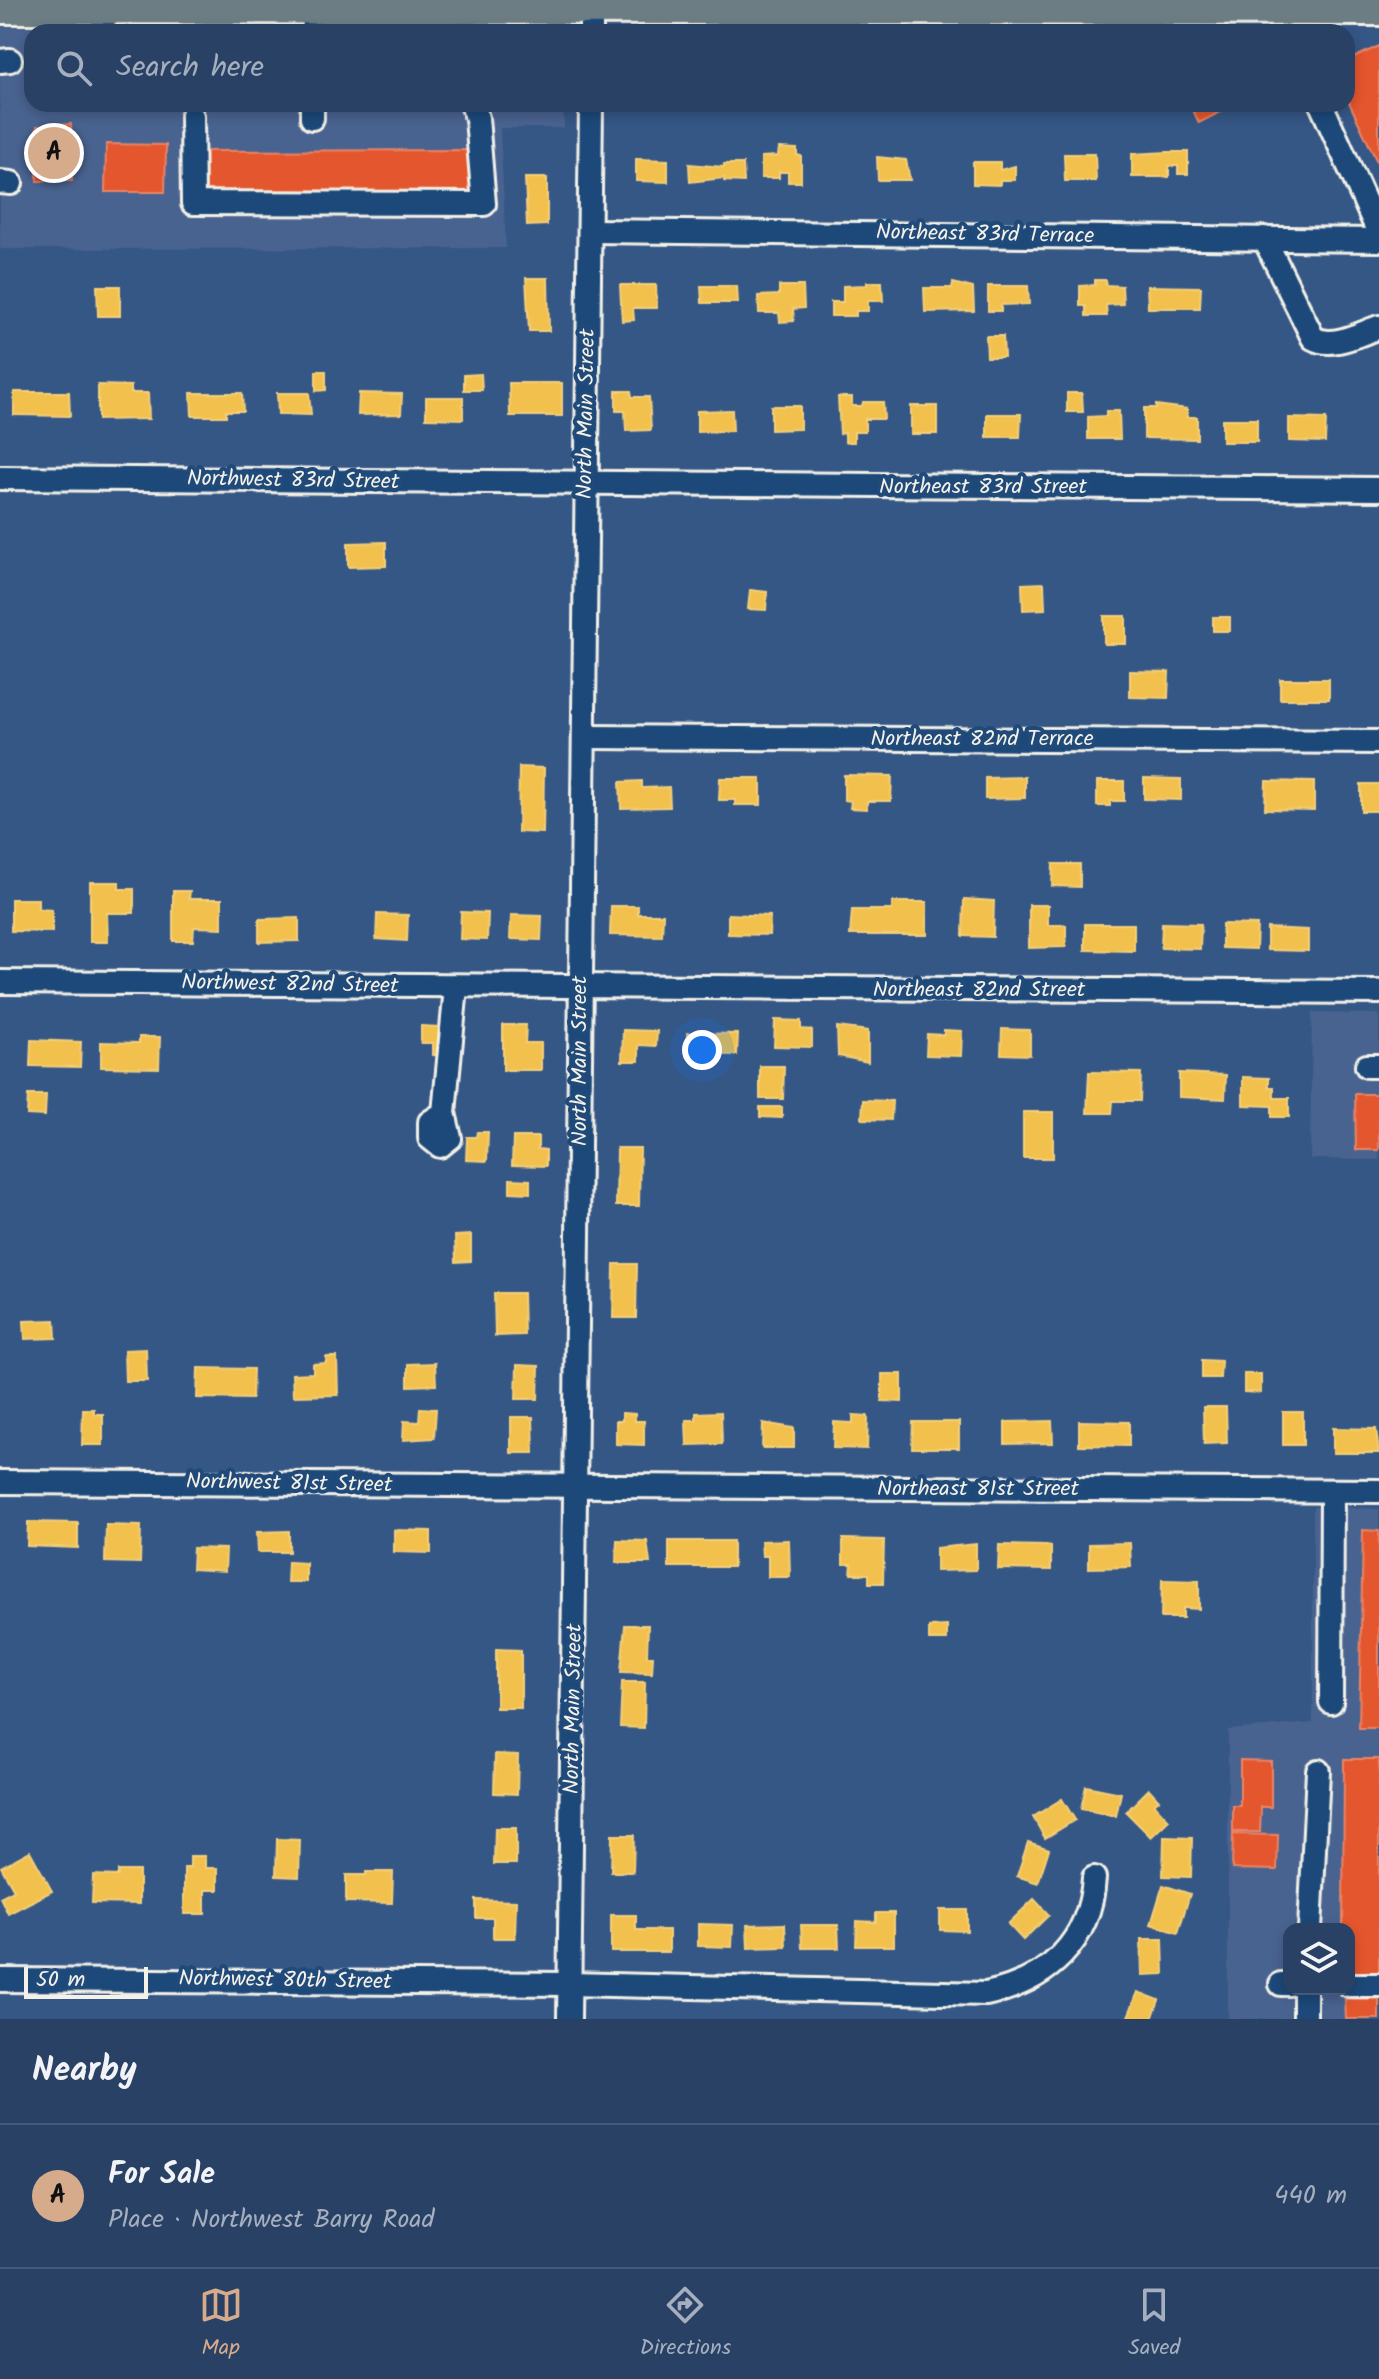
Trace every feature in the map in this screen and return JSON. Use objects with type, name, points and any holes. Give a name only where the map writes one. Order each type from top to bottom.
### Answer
[{"type":"main road","points":[[0,9],[103,21],[315,14],[465,21],[856,5],[1281,14],[1379,11]]},
{"type":"street","points":[[192,116],[193,203],[484,204],[475,112]]},
{"type":"street","name":"North Main Street","points":[[569,2019],[591,112]]},
{"type":"street","points":[[1325,112],[1379,233]]},
{"type":"street","name":"Northeast 83rd Terrace","points":[[590,231],[1379,240]]},
{"type":"street","points":[[1264,238],[1313,338],[1322,343],[1335,342],[1379,327]]},
{"type":"street","name":"Northwest 83rd Street","points":[[0,478],[586,485]]},
{"type":"street","name":"Northeast 83rd Street","points":[[586,485],[1379,489]]},
{"type":"street","name":"Northeast 82nd Terrace","points":[[585,737],[1379,742]]},
{"type":"street","name":"Northwest 82nd Street","points":[[0,982],[580,988]]},
{"type":"street","points":[[444,1113],[456,987]]},
{"type":"street","name":"Northeast 82nd Street","points":[[580,988],[1379,992]]},
{"type":"street","name":"Northwest 81st Street","points":[[0,1482],[577,1487]]},
{"type":"street","name":"Northeast 81st Street","points":[[577,1487],[1379,1491]]},
{"type":"street","points":[[1331,1702],[1332,1491]]},
{"type":"street","points":[[1310,1923],[1318,1771]]},
{"type":"street","name":"Northwest 80th Street","points":[[0,1980],[570,1984],[986,1994],[1025,1984],[1058,1961],[1082,1928],[1094,1878]]},
{"type":"street","points":[[1355,1985],[1379,1985]]},
{"type":"street","points":[[1305,1995],[1305,2019]]},
{"type":"shaded area","points":[[0,27],[24,27],[24,112],[563,112],[564,128],[500,128],[506,248],[0,249]]},
{"type":"shaded area","points":[[1312,1013],[1379,1014],[1379,1160],[1310,1159]]},
{"type":"shaded area","points":[[1313,1507],[1379,1509],[1379,2019],[1228,2019],[1228,1730],[1313,1723]]},
{"type":"building: Homes","points":[[779,148],[797,149],[797,155],[801,156],[801,182],[788,182],[788,172],[779,172],[779,178],[761,178],[761,157],[778,156]]},
{"type":"building: Homes","points":[[1188,152],[1188,174],[1178,174],[1178,166],[1169,166],[1169,177],[1132,177],[1132,154]]},
{"type":"building: Homes","points":[[1064,154],[1095,154],[1096,181],[1065,181]]},
{"type":"building: Homes","points":[[877,157],[906,160],[910,180],[878,180]]},
{"type":"building: Homes","points":[[636,159],[668,160],[668,182],[636,181]]},
{"type":"building: Homes","points":[[973,162],[1000,162],[1000,170],[1015,166],[1015,180],[1000,180],[1000,185],[973,184]]},
{"type":"building: Homes","points":[[689,164],[724,167],[724,164],[743,164],[744,182],[724,181],[724,178],[690,182]]},
{"type":"building: Homes","points":[[525,178],[547,178],[547,225],[527,226]]},
{"type":"building: Homes","points":[[526,278],[548,278],[549,331],[529,331]]},
{"type":"building: Homes","points":[[1095,280],[1106,280],[1106,285],[1122,286],[1123,304],[1106,305],[1107,316],[1086,316],[1086,306],[1080,306],[1080,286],[1095,285]]},
{"type":"building: Homes","points":[[867,282],[882,282],[883,301],[868,301],[868,311],[856,311],[856,316],[831,316],[831,302],[843,302],[843,286],[867,285]]},
{"type":"building: Homes","points":[[953,283],[973,288],[974,311],[925,312],[924,288],[952,288]]},
{"type":"building: Homes","points":[[620,285],[656,285],[657,308],[633,308],[634,320],[622,321]]},
{"type":"building: Homes","points":[[97,286],[120,286],[120,316],[98,316]]},
{"type":"building: Homes","points":[[701,286],[737,286],[738,303],[702,303]]},
{"type":"building: Homes","points":[[779,286],[803,286],[804,308],[793,309],[794,321],[780,322],[779,313],[759,313],[758,296],[779,295]]},
{"type":"building: Homes","points":[[988,286],[1028,286],[1029,304],[1001,305],[1001,311],[988,311]]},
{"type":"building: Homes","points":[[1147,286],[1201,287],[1200,308],[1148,308]]},
{"type":"building: Homes","points":[[986,336],[1003,336],[1004,357],[987,357]]},
{"type":"building: Homes","points":[[316,371],[326,371],[326,390],[316,391]]},
{"type":"building: Homes","points":[[481,374],[482,390],[464,390],[464,375]]},
{"type":"building: Homes","points":[[509,383],[562,383],[562,416],[510,416]]},
{"type":"building: Homes","points":[[98,385],[131,386],[131,393],[148,393],[149,419],[98,420]]},
{"type":"building: Homes","points":[[616,391],[631,391],[632,397],[649,397],[651,430],[626,431],[625,411],[616,411]]},
{"type":"building: Homes","points":[[14,392],[69,392],[70,416],[14,415]]},
{"type":"building: Homes","points":[[191,393],[242,393],[243,411],[226,411],[226,416],[192,416]]},
{"type":"building: Homes","points":[[277,393],[309,393],[311,415],[278,414]]},
{"type":"building: Homes","points":[[359,393],[402,394],[401,414],[358,415]]},
{"type":"building: Homes","points":[[1067,393],[1082,393],[1083,412],[1067,412]]},
{"type":"building: Homes","points":[[426,397],[463,397],[463,419],[426,418]]},
{"type":"building: Homes","points":[[838,397],[852,397],[852,406],[862,406],[863,402],[883,402],[884,419],[865,419],[865,432],[854,432],[854,442],[845,442],[845,433],[840,434]]},
{"type":"building: Homes","points":[[1156,405],[1187,409],[1187,417],[1197,417],[1197,439],[1144,438],[1144,408],[1156,408]]},
{"type":"building: Homes","points":[[771,406],[800,406],[800,429],[771,430]]},
{"type":"building: Homes","points":[[911,406],[937,406],[937,434],[911,434]]},
{"type":"building: Homes","points":[[732,410],[733,431],[697,432],[697,411]]},
{"type":"building: Homes","points":[[1106,411],[1119,411],[1120,439],[1088,439],[1088,417],[1106,416]]},
{"type":"building: Homes","points":[[987,414],[1021,414],[1020,437],[987,437]]},
{"type":"building: Homes","points":[[1289,418],[1326,419],[1325,442],[1289,441]]},
{"type":"building: Homes","points":[[1222,419],[1257,419],[1257,442],[1222,442]]},
{"type":"building: Homes","points":[[386,542],[386,566],[348,567],[348,543]]},
{"type":"building: Homes","points":[[1044,583],[1045,609],[1023,610],[1022,584]]},
{"type":"building: Homes","points":[[750,590],[767,592],[766,610],[748,609]]},
{"type":"building: Homes","points":[[1104,616],[1126,616],[1126,644],[1104,644]]},
{"type":"building: Homes","points":[[1213,617],[1230,617],[1230,631],[1213,631]]},
{"type":"building: Homes","points":[[1130,671],[1169,672],[1168,698],[1130,697]]},
{"type":"building: Homes","points":[[1280,679],[1329,679],[1329,699],[1280,699]]},
{"type":"building: Homes","points":[[519,767],[544,768],[543,833],[518,832]]},
{"type":"building: Homes","points":[[844,775],[892,776],[891,801],[867,801],[867,809],[850,808],[851,801],[844,800]]},
{"type":"building: Homes","points":[[1025,777],[1025,798],[985,799],[985,778]]},
{"type":"building: Homes","points":[[720,778],[761,778],[761,805],[735,805],[735,800],[719,800]]},
{"type":"building: Homes","points":[[1144,778],[1181,779],[1181,800],[1144,799]]},
{"type":"building: Homes","points":[[642,781],[642,788],[669,787],[670,807],[621,808],[620,782]]},
{"type":"building: Homes","points":[[1097,781],[1124,781],[1124,801],[1110,801],[1110,806],[1097,806]]},
{"type":"building: Homes","points":[[1266,781],[1314,782],[1314,810],[1265,809]]},
{"type":"building: Homes","points":[[1361,784],[1379,784],[1379,811],[1361,811]]},
{"type":"building: Homes","points":[[1053,864],[1080,864],[1080,887],[1052,886]]},
{"type":"building: Homes","points":[[90,882],[119,882],[119,889],[134,889],[134,913],[107,913],[108,942],[90,942]]},
{"type":"building: Homes","points":[[173,891],[190,891],[189,899],[222,899],[222,928],[194,927],[193,941],[173,941]]},
{"type":"building: Homes","points":[[11,899],[38,899],[38,909],[52,910],[52,932],[11,931]]},
{"type":"building: Homes","points":[[964,899],[994,901],[993,937],[963,936]]},
{"type":"building: Homes","points":[[892,902],[927,902],[927,935],[850,935],[852,910],[892,910]]},
{"type":"building: Homes","points":[[1029,905],[1048,905],[1048,925],[1066,925],[1066,947],[1029,948]]},
{"type":"building: Homes","points":[[611,906],[638,906],[638,914],[663,914],[662,936],[610,935]]},
{"type":"building: Homes","points":[[461,912],[488,913],[487,940],[460,939]]},
{"type":"building: Homes","points":[[377,914],[408,915],[407,941],[376,939]]},
{"type":"building: Homes","points":[[728,914],[770,916],[769,935],[728,934]]},
{"type":"building: Homes","points":[[511,915],[542,916],[541,940],[510,939]]},
{"type":"building: Homes","points":[[299,918],[299,941],[259,942],[259,919]]},
{"type":"building: Homes","points":[[1162,923],[1201,924],[1200,949],[1161,948]]},
{"type":"building: Homes","points":[[1085,924],[1134,924],[1134,951],[1085,950]]},
{"type":"building: Homes","points":[[1222,924],[1257,925],[1256,949],[1222,948]]},
{"type":"building: Homes","points":[[1267,928],[1308,930],[1308,951],[1267,950]]},
{"type":"building: Homes","points":[[775,1020],[801,1021],[801,1029],[812,1030],[812,1047],[774,1046]]},
{"type":"building: Homes","points":[[503,1025],[526,1025],[525,1043],[541,1043],[541,1070],[503,1070]]},
{"type":"building: Homes","points":[[421,1026],[440,1027],[445,1056],[433,1055],[433,1043],[421,1043]]},
{"type":"building: Homes","points":[[837,1027],[868,1031],[868,1062],[838,1056]]},
{"type":"building: Homes","points":[[1002,1029],[1030,1030],[1030,1055],[1001,1054]]},
{"type":"building: Homes","points":[[623,1030],[657,1031],[656,1046],[639,1045],[639,1061],[622,1061]]},
{"type":"building: Homes","points":[[944,1030],[962,1031],[961,1056],[926,1055],[927,1034],[944,1035]]},
{"type":"building: Homes","points":[[687,1033],[738,1034],[737,1055],[687,1054]]},
{"type":"building: Homes","points":[[139,1037],[160,1037],[159,1068],[101,1067],[101,1042],[139,1043]]},
{"type":"building: Homes","points":[[31,1040],[81,1042],[80,1067],[30,1066]]},
{"type":"building: Homes","points":[[760,1066],[784,1066],[783,1099],[760,1099]]},
{"type":"building: Homes","points":[[1089,1072],[1141,1073],[1140,1101],[1113,1101],[1112,1113],[1087,1113]]},
{"type":"building: Homes","points":[[1179,1073],[1226,1075],[1225,1099],[1179,1097]]},
{"type":"building: Homes","points":[[1243,1077],[1269,1078],[1269,1087],[1274,1087],[1274,1098],[1289,1098],[1289,1117],[1272,1117],[1272,1106],[1243,1105]]},
{"type":"building: Homes","points":[[28,1095],[46,1095],[45,1116],[27,1115]]},
{"type":"building: Homes","points":[[863,1100],[892,1101],[891,1120],[862,1119]]},
{"type":"building: Homes","points":[[760,1107],[782,1107],[782,1118],[760,1117]]},
{"type":"building: Homes","points":[[1023,1112],[1053,1112],[1053,1158],[1023,1158]]},
{"type":"building: Homes","points":[[477,1132],[488,1132],[487,1161],[466,1160],[467,1137],[476,1137]]},
{"type":"building: Homes","points":[[513,1137],[538,1137],[538,1149],[546,1150],[546,1166],[512,1165]]},
{"type":"building: Homes","points":[[617,1148],[640,1148],[639,1206],[616,1206]]},
{"type":"building: Homes","points":[[510,1179],[530,1180],[530,1193],[510,1192]]},
{"type":"building: Homes","points":[[471,1235],[471,1261],[456,1262],[455,1236]]},
{"type":"building: Homes","points":[[614,1264],[637,1264],[636,1318],[613,1318]]},
{"type":"building: Homes","points":[[494,1293],[523,1293],[524,1335],[495,1336]]},
{"type":"building: Homes","points":[[55,1320],[56,1338],[25,1339],[24,1321]]},
{"type":"building: Homes","points":[[146,1349],[147,1381],[125,1381],[124,1350]]},
{"type":"building: Homes","points":[[326,1357],[337,1357],[338,1395],[293,1396],[292,1374],[313,1373],[313,1364],[326,1363]]},
{"type":"building: Homes","points":[[1202,1360],[1221,1361],[1220,1378],[1202,1378]]},
{"type":"building: Homes","points":[[435,1363],[436,1385],[408,1386],[408,1364]]},
{"type":"building: Homes","points":[[517,1365],[539,1366],[538,1399],[516,1399]]},
{"type":"building: Homes","points":[[198,1368],[253,1369],[252,1399],[197,1398]]},
{"type":"building: Homes","points":[[882,1374],[902,1374],[902,1402],[882,1401]]},
{"type":"building: Homes","points":[[1244,1374],[1261,1374],[1261,1393],[1244,1392]]},
{"type":"building: Homes","points":[[1203,1407],[1226,1407],[1227,1443],[1204,1444]]},
{"type":"building: Homes","points":[[420,1408],[436,1409],[434,1438],[403,1440],[404,1421],[419,1422]]},
{"type":"building: Homes","points":[[83,1409],[94,1409],[94,1414],[103,1414],[103,1445],[82,1445]]},
{"type":"building: Homes","points":[[721,1412],[722,1444],[687,1445],[686,1420],[696,1420],[696,1413]]},
{"type":"building: Homes","points":[[1283,1412],[1303,1412],[1303,1445],[1283,1445]]},
{"type":"building: Homes","points":[[622,1413],[635,1414],[635,1421],[644,1421],[644,1445],[616,1444],[616,1421],[622,1421]]},
{"type":"building: Homes","points":[[853,1415],[868,1416],[867,1449],[833,1448],[834,1422],[853,1423]]},
{"type":"building: Homes","points":[[511,1417],[533,1417],[534,1453],[511,1453]]},
{"type":"building: Homes","points":[[1052,1421],[1053,1443],[1005,1444],[1005,1422]]},
{"type":"building: Homes","points":[[1079,1421],[1129,1422],[1129,1446],[1079,1445]]},
{"type":"building: Homes","points":[[913,1422],[959,1422],[959,1448],[912,1448]]},
{"type":"building: Homes","points":[[763,1423],[794,1428],[794,1448],[762,1448]]},
{"type":"building: Homes","points":[[1333,1428],[1376,1429],[1379,1453],[1333,1453]]},
{"type":"building: Homes","points":[[28,1522],[78,1523],[78,1548],[27,1546]]},
{"type":"building: Homes","points":[[106,1525],[141,1526],[140,1563],[105,1562]]},
{"type":"building: Homes","points":[[394,1530],[431,1531],[431,1553],[394,1552]]},
{"type":"building: Homes","points":[[289,1531],[289,1552],[258,1552],[257,1532]]},
{"type":"building: Homes","points":[[843,1539],[884,1540],[883,1583],[869,1583],[869,1574],[851,1574],[852,1564],[843,1564]]},
{"type":"building: Homes","points":[[617,1540],[647,1541],[650,1563],[616,1563]]},
{"type":"building: Homes","points":[[789,1540],[790,1577],[768,1577],[768,1556],[762,1556],[761,1541]]},
{"type":"building: Homes","points":[[669,1541],[733,1541],[733,1567],[669,1567]]},
{"type":"building: Homes","points":[[1130,1543],[1131,1567],[1089,1568],[1089,1544]]},
{"type":"building: Homes","points":[[976,1544],[976,1570],[936,1571],[936,1548]]},
{"type":"building: Homes","points":[[999,1545],[1051,1546],[1051,1570],[998,1569]]},
{"type":"building: Homes","points":[[193,1548],[226,1549],[225,1571],[192,1569]]},
{"type":"building: Homes","points":[[288,1562],[306,1563],[306,1582],[287,1582]]},
{"type":"building: Homes","points":[[1162,1580],[1199,1581],[1199,1609],[1183,1608],[1183,1618],[1161,1618]]},
{"type":"building: Homes","points":[[625,1625],[648,1625],[647,1656],[653,1656],[652,1673],[621,1672]]},
{"type":"building: Homes","points":[[947,1626],[947,1640],[929,1640],[929,1627]]},
{"type":"building: Homes","points":[[496,1649],[521,1650],[521,1708],[496,1708]]},
{"type":"building: Homes","points":[[622,1682],[645,1682],[644,1728],[620,1727]]},
{"type":"building: Homes","points":[[495,1754],[518,1755],[517,1794],[494,1793]]},
{"type":"building: Homes","points":[[1086,1786],[1121,1793],[1116,1816],[1081,1809]]},
{"type":"building: Homes","points":[[1149,1789],[1159,1800],[1154,1804],[1169,1820],[1151,1837],[1126,1812]]},
{"type":"building: Homes","points":[[1062,1799],[1075,1820],[1045,1838],[1033,1817]]},
{"type":"building: Homes","points":[[495,1828],[516,1828],[516,1864],[494,1864]]},
{"type":"building: Homes","points":[[612,1835],[634,1835],[633,1872],[611,1872]]},
{"type":"building: Homes","points":[[1164,1837],[1192,1838],[1191,1877],[1163,1876]]},
{"type":"building: Homes","points":[[277,1839],[300,1840],[299,1877],[276,1876]]},
{"type":"building: Homes","points":[[1028,1842],[1049,1849],[1038,1883],[1017,1876]]},
{"type":"building: Homes","points":[[30,1851],[52,1891],[8,1914],[0,1897],[14,1890],[1,1867]]},
{"type":"building: Homes","points":[[190,1856],[205,1856],[205,1868],[218,1868],[218,1890],[205,1890],[205,1914],[184,1914],[184,1868],[190,1868]]},
{"type":"building: Homes","points":[[118,1871],[139,1871],[139,1904],[92,1903],[93,1875],[118,1876]]},
{"type":"building: Homes","points":[[366,1872],[393,1872],[392,1903],[346,1902],[346,1875],[366,1875]]},
{"type":"building: Homes","points":[[1163,1885],[1190,1894],[1178,1933],[1151,1924]]},
{"type":"building: Homes","points":[[1034,1899],[1049,1915],[1023,1940],[1008,1924]]},
{"type":"building: Homes","points":[[476,1900],[516,1901],[515,1938],[493,1938],[493,1918],[476,1918]]},
{"type":"building: Homes","points":[[940,1910],[967,1910],[967,1931],[940,1930]]},
{"type":"building: Homes","points":[[876,1913],[894,1913],[894,1946],[856,1946],[857,1921],[876,1922]]},
{"type":"building: Homes","points":[[611,1915],[636,1915],[636,1930],[669,1930],[669,1952],[611,1952]]},
{"type":"building: Homes","points":[[698,1924],[733,1925],[732,1947],[698,1946]]},
{"type":"building: Homes","points":[[785,1924],[786,1947],[748,1948],[747,1925]]},
{"type":"building: Homes","points":[[801,1925],[838,1925],[839,1948],[802,1948]]},
{"type":"building: Homes","points":[[1141,1939],[1163,1939],[1164,1974],[1142,1975]]},
{"type":"building: Homes","points":[[1138,1992],[1159,2000],[1152,2019],[1127,2019]]},
{"type":"building: Shops","points":[[1379,46],[1379,166],[1354,112],[1355,57]]},
{"type":"building: Shops","points":[[1194,112],[1220,112],[1199,123]]},
{"type":"building: Shops","points":[[71,124],[72,181],[37,181],[37,126]]},
{"type":"building: Shops","points":[[106,144],[166,145],[165,192],[105,192]]},
{"type":"building: Shops","points":[[473,150],[474,197],[199,193],[199,151]]},
{"type":"building: Shops","points":[[1355,1094],[1379,1094],[1379,1150],[1356,1150]]},
{"type":"building: Shops","points":[[1363,1530],[1379,1531],[1379,1728],[1359,1728]]},
{"type":"building: Shops","points":[[1344,1759],[1379,1759],[1379,1974],[1355,1974],[1355,1923],[1343,1923]]},
{"type":"building: Shops","points":[[1240,1760],[1271,1761],[1271,1807],[1261,1807],[1260,1832],[1233,1832],[1233,1806],[1240,1806]]},
{"type":"building: Shops","points":[[1233,1834],[1278,1835],[1277,1870],[1232,1869]]},
{"type":"building: Shops","points":[[1345,1999],[1379,1999],[1379,2019],[1346,2019]]},
{"type":"place","name":"For Sale","points":[[54,153]]}]
